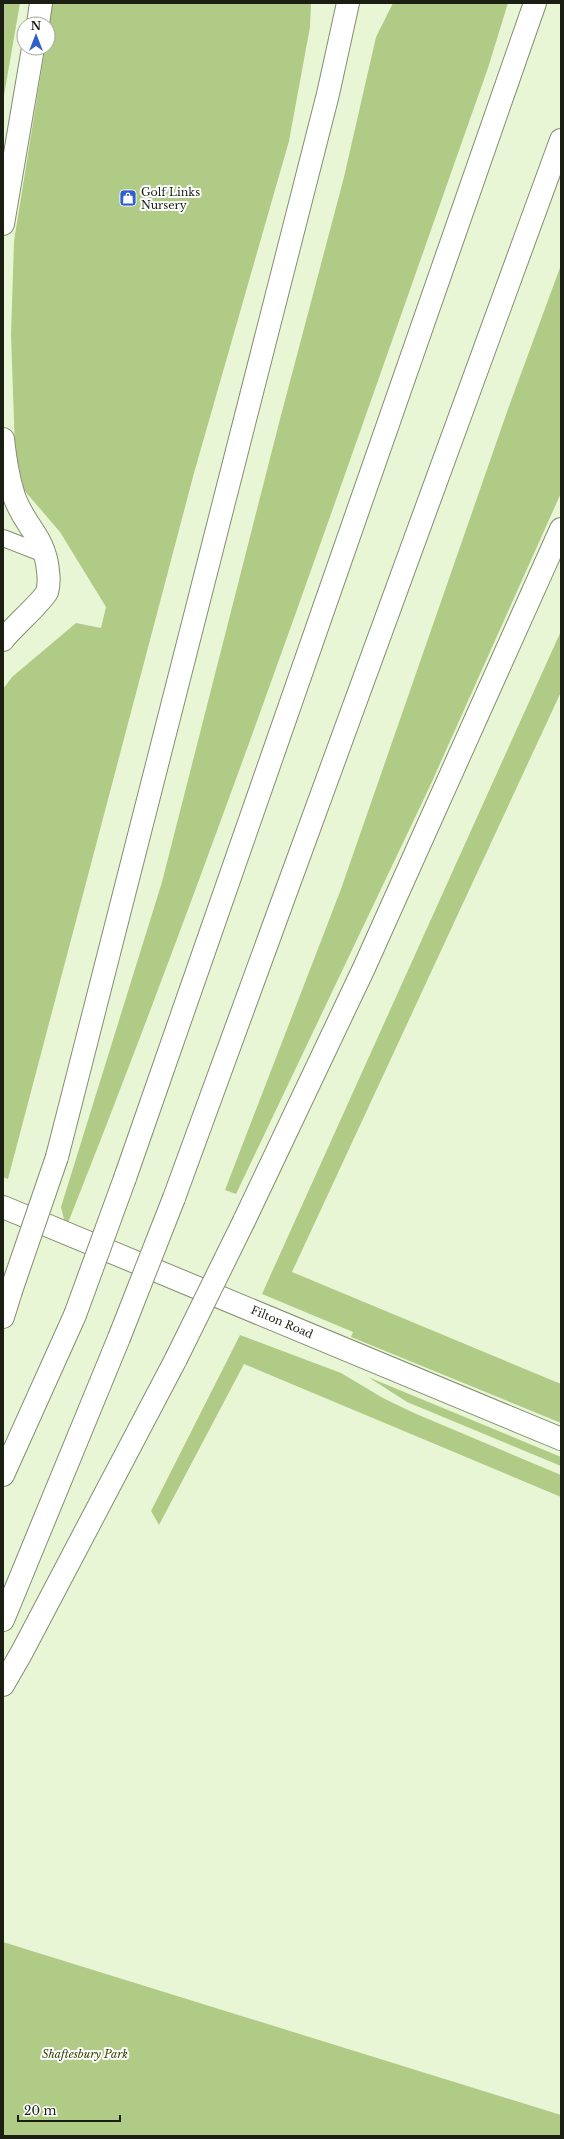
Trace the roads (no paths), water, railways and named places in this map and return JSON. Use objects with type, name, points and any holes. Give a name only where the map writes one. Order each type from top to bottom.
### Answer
[{"type":"main road","points":[[39,16],[41,3]]},
{"type":"main road","points":[[3,1317],[57,1157],[328,94],[348,3]]},
{"type":"main road","points":[[3,1475],[75,1315],[125,1178],[535,3]]},
{"type":"main road","points":[[3,224],[33,56]]},
{"type":"main road","points":[[3,1620],[119,1338],[174,1198],[561,140]]},
{"type":"main road","points":[[3,439],[5,460],[14,496],[22,514],[37,535],[47,555],[49,581],[46,593],[3,640]]},
{"type":"main road","points":[[3,1685],[26,1645],[176,1359],[244,1222],[364,968],[561,529]]},
{"type":"main road","name":"Filton Road","points":[[3,1207],[561,1439]]},
{"type":"lane","points":[[3,538],[47,555]]},
{"type":"place","name":"Golf Links Nursery","points":[[128,198]]},
{"type":"park label","name":"Shaftesbury Park","points":[[85,2054]]}]
